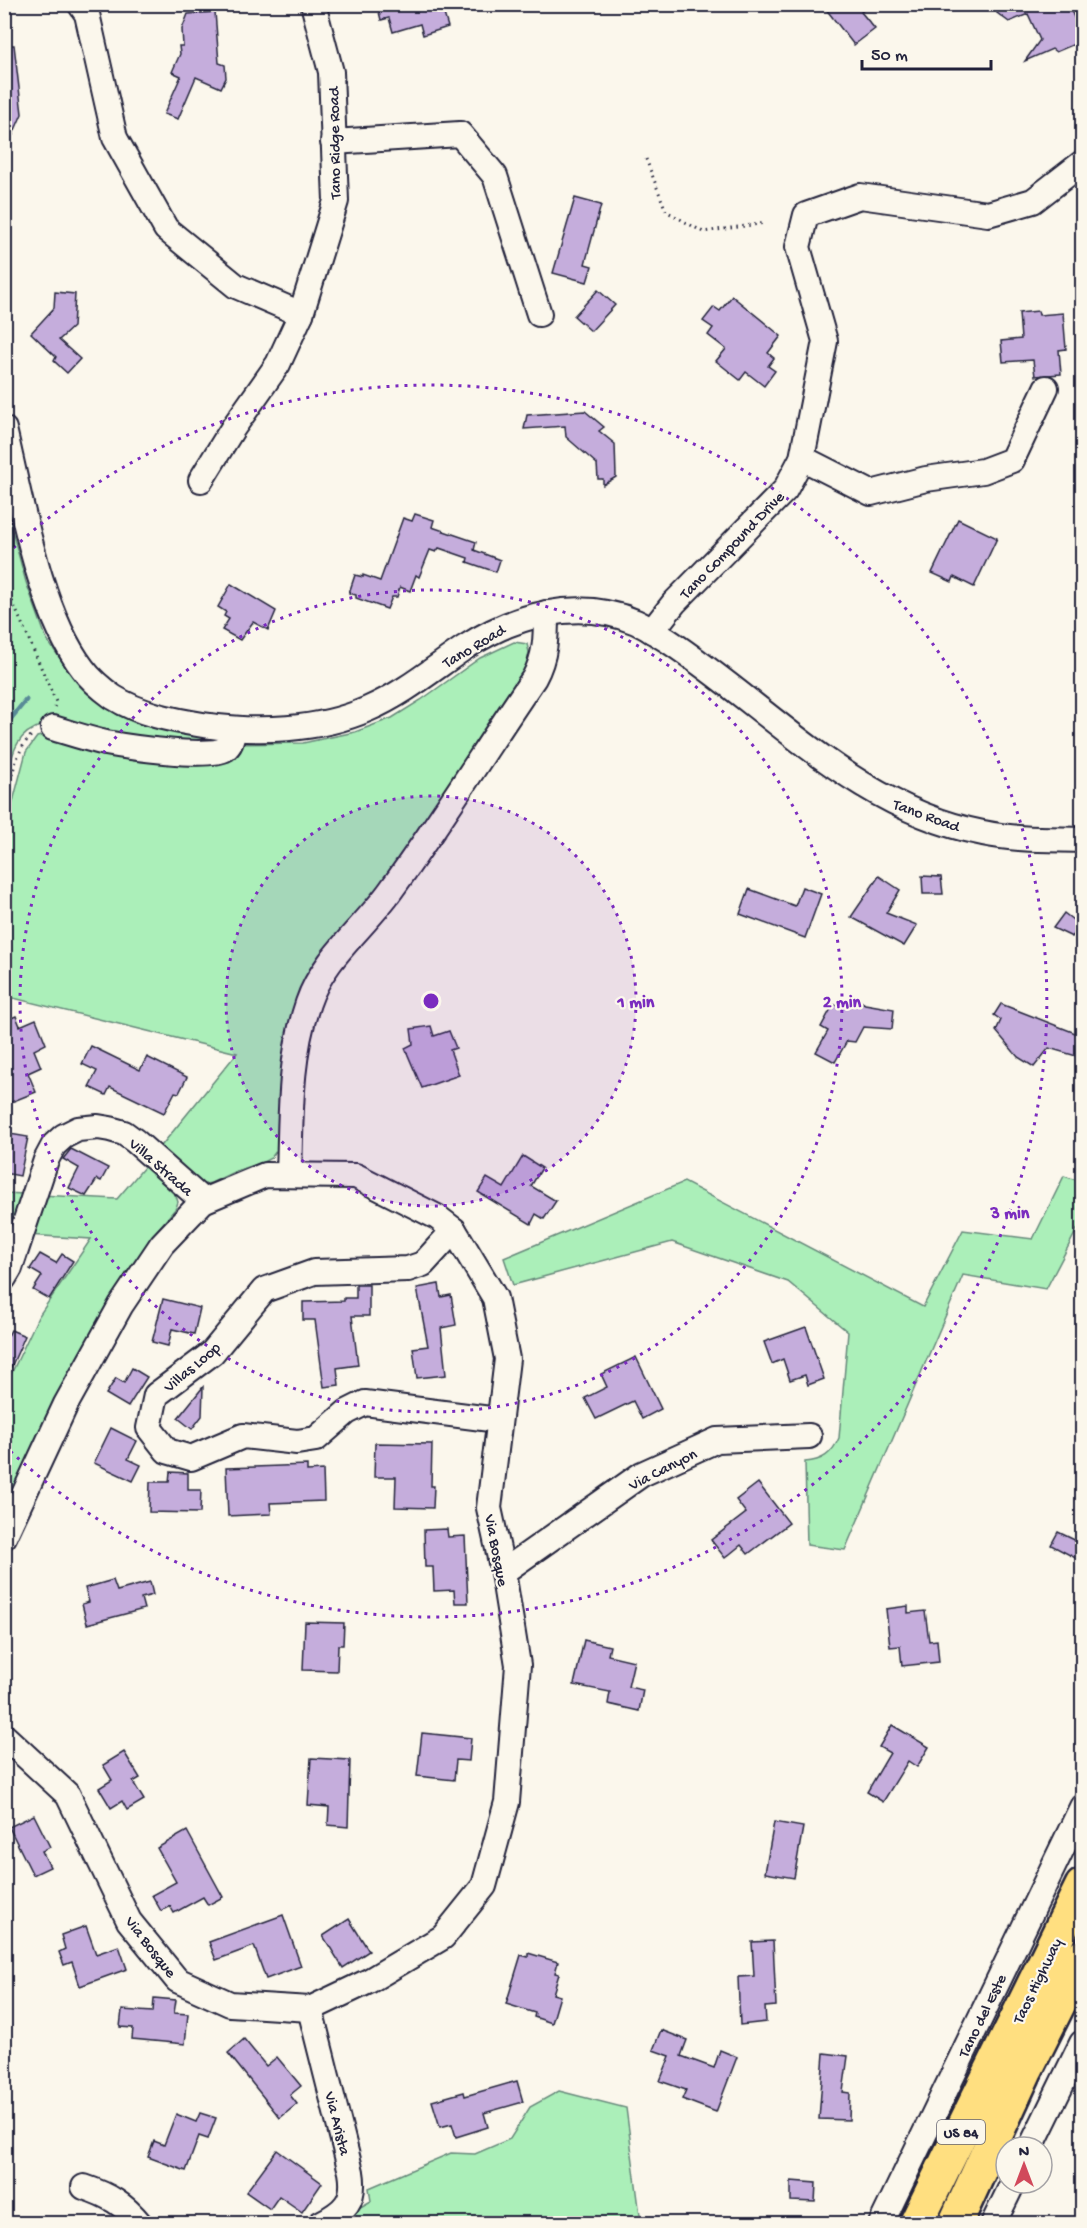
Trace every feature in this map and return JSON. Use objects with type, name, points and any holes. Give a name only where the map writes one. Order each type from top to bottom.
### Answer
[{"type":"highway","name":"Taos Highway","points":[[916,2223],[1083,1886]]},
{"type":"highway","name":"Taos Highway","points":[[955,2223],[1026,2069],[1083,1957]]},
{"type":"street","points":[[80,4],[87,14],[115,138],[166,229],[236,286],[302,314]]},
{"type":"street","name":"Tano Ridge Road","points":[[201,480],[233,428],[278,364],[302,314],[336,201],[331,72],[313,4]]},
{"type":"street","points":[[333,142],[460,134],[495,176],[539,314]]},
{"type":"street","name":"Tano Compound Drive","points":[[652,631],[674,603],[784,490],[802,458],[825,341],[798,247],[806,215],[860,196],[988,214],[1034,201],[1083,163]]},
{"type":"street","points":[[802,458],[871,493],[926,479],[983,471],[1012,460],[1046,388]]},
{"type":"street","name":"Tano Road","points":[[4,429],[41,577],[64,637],[82,669],[112,696],[146,713],[234,729],[301,726],[346,718],[383,702],[483,636],[516,620],[565,611],[601,613],[636,622],[683,650],[852,779],[898,805],[941,822],[981,833],[1026,839],[1083,840]]},
{"type":"street","points":[[289,1175],[294,1068],[303,1023],[314,989],[329,964],[392,889],[534,678],[542,664],[546,648],[546,613]]},
{"type":"street","points":[[53,728],[108,743],[159,750],[214,753],[227,747],[234,729]]},
{"type":"street","name":"Villa Strada","points":[[4,1278],[16,1249],[45,1160],[54,1145],[64,1136],[78,1129],[98,1127],[124,1133],[202,1201]]},
{"type":"street","name":"Via Bosque","points":[[4,1537],[66,1404],[121,1305],[162,1244],[202,1201],[265,1175],[356,1176],[437,1216],[454,1230],[495,1298],[507,1359],[489,1508],[503,1572],[518,1665],[507,1802],[484,1886],[443,1937],[369,1981],[310,2008],[230,2004],[177,1980],[129,1921],[68,1795],[4,1736]]},
{"type":"street","name":"Villas Loop","points":[[454,1230],[423,1263],[408,1269],[314,1272],[264,1290],[212,1353],[156,1395],[149,1428],[167,1451],[191,1458],[243,1436],[297,1442],[316,1439],[347,1412],[365,1403],[498,1420]]},
{"type":"street","name":"Via Canyon","points":[[503,1572],[642,1474],[717,1440],[809,1436]]},
{"type":"street","name":"Tano del Este","points":[[881,2223],[1083,1807]]},
{"type":"street","name":"Via Arista","points":[[310,2008],[353,2188],[347,2205],[341,2212],[320,2223]]},
{"type":"street","points":[[1037,2135],[1083,2043]]},
{"type":"street","points":[[84,2187],[118,2201],[140,2223]]},
{"type":"street","points":[[993,2223],[1007,2195]]},
{"type":"path","points":[[646,159],[666,211],[703,232],[766,223]]},
{"type":"path","points":[[4,560],[10,596],[56,702],[53,728],[37,731],[24,744],[4,810]]},
{"type":"green space","points":[[5,505],[26,582],[47,640],[76,681],[88,694],[118,715],[140,725],[224,741],[220,747],[43,725],[33,729],[19,741],[12,757],[5,785]]},
{"type":"green space","points":[[514,642],[527,644],[529,652],[526,669],[393,867],[355,916],[281,1096],[277,1150],[271,1158],[261,1163],[236,1171],[211,1183],[200,1185],[157,1151],[237,1053],[5,996],[5,832],[26,752],[37,737],[45,735],[235,744],[303,743],[355,732],[392,718],[480,658]]},
{"type":"green space","points":[[145,1166],[176,1196],[178,1202],[176,1208],[149,1240],[81,1351],[52,1406],[5,1509],[5,1387],[38,1317],[91,1239],[27,1235],[40,1195],[117,1199]]},
{"type":"green space","points":[[1064,1176],[1082,1182],[1082,1220],[1046,1289],[963,1275],[845,1550],[807,1545],[805,1462],[826,1456],[839,1438],[848,1332],[788,1282],[672,1242],[513,1285],[504,1258],[684,1182],[923,1307],[963,1230],[1033,1239]]},
{"type":"green space","points":[[4,1193],[24,1194],[12,1234],[5,1234]]},
{"type":"green space","points":[[559,2091],[626,2108],[641,2223],[330,2224],[371,2201],[369,2188],[451,2153],[475,2154],[510,2139],[530,2107]]},
{"type":"building","points":[[377,4],[441,4],[448,27],[423,35],[420,24],[393,32],[389,18],[381,20]]},
{"type":"building","points":[[822,4],[871,4],[861,12],[875,29],[854,45]]},
{"type":"building","points":[[1002,4],[1068,4],[1082,35],[1077,43],[1056,52],[1052,49],[1025,61],[1040,40],[1028,14],[1009,22],[997,13]]},
{"type":"building","points":[[215,12],[219,63],[225,65],[226,78],[221,88],[196,77],[178,119],[164,114],[181,76],[172,72],[180,54],[179,46],[183,46],[182,29],[188,14]]},
{"type":"building","points":[[4,45],[14,45],[22,114],[4,155]]},
{"type":"building","points":[[575,198],[601,205],[585,264],[592,266],[587,282],[553,273]]},
{"type":"building","points":[[598,290],[615,305],[591,331],[574,316]]},
{"type":"building","points":[[55,292],[75,294],[73,327],[59,340],[80,359],[67,373],[54,361],[56,357],[31,333],[54,308]]},
{"type":"building","points":[[732,296],[781,336],[768,353],[774,358],[768,366],[775,371],[764,386],[746,372],[740,380],[716,361],[726,349],[708,335],[713,328],[703,321],[714,307],[720,311]]},
{"type":"building","points":[[1038,311],[1039,315],[1063,313],[1066,349],[1059,350],[1061,374],[1035,376],[1033,360],[1003,362],[1001,341],[1021,339],[1019,313]]},
{"type":"building","points":[[585,411],[604,427],[599,431],[615,444],[616,477],[603,485],[603,479],[598,479],[597,464],[566,437],[565,426],[524,429],[527,415]]},
{"type":"building","points":[[415,514],[434,520],[432,527],[476,542],[474,550],[500,560],[496,572],[467,562],[468,558],[439,548],[436,552],[430,550],[419,577],[416,575],[410,591],[400,587],[397,597],[392,597],[387,609],[356,598],[356,595],[349,593],[355,575],[363,577],[363,575],[380,581],[403,518],[412,521]]},
{"type":"building","points":[[958,519],[997,538],[974,587],[954,577],[952,582],[932,573]]},
{"type":"building","points":[[231,584],[276,611],[268,630],[253,622],[240,640],[222,630],[229,619],[224,616],[226,612],[218,607]]},
{"type":"building","points":[[879,876],[900,890],[886,913],[917,925],[904,946],[851,917]]},
{"type":"building","points":[[922,876],[941,877],[943,894],[923,894]]},
{"type":"building","points":[[802,887],[821,894],[805,938],[740,914],[749,889],[795,906]]},
{"type":"building","points":[[1064,913],[1081,926],[1072,937],[1053,928]]},
{"type":"building","points":[[851,996],[865,1004],[894,1009],[892,1029],[863,1027],[855,1042],[847,1041],[835,1062],[816,1052],[828,1031],[821,1027],[833,1005],[845,1006]]},
{"type":"building","points":[[1001,1004],[1083,1036],[1083,1058],[1049,1048],[1034,1067],[1018,1057],[996,1031],[1001,1020],[994,1015]]},
{"type":"building","points":[[16,1016],[20,1026],[36,1019],[46,1044],[34,1050],[41,1067],[28,1073],[36,1092],[4,1105],[4,1021]]},
{"type":"building","points":[[431,1026],[434,1036],[449,1031],[456,1048],[450,1050],[459,1075],[422,1088],[405,1048],[413,1044],[411,1029]]},
{"type":"building","points":[[91,1046],[140,1070],[147,1057],[187,1077],[179,1093],[175,1092],[164,1113],[110,1087],[106,1095],[89,1087],[97,1071],[82,1064]]},
{"type":"building","points":[[4,1133],[28,1137],[20,1176],[4,1173]]},
{"type":"building","points":[[71,1149],[108,1168],[101,1181],[97,1179],[86,1196],[69,1188],[79,1168],[63,1159]]},
{"type":"building","points":[[523,1156],[542,1168],[531,1186],[556,1201],[544,1219],[536,1214],[531,1224],[478,1192],[487,1178],[504,1188]]},
{"type":"building","points":[[40,1254],[56,1263],[62,1254],[73,1261],[49,1299],[33,1290],[42,1276],[30,1269]]},
{"type":"building","points":[[439,1284],[441,1297],[451,1295],[456,1325],[441,1328],[446,1375],[417,1378],[413,1348],[428,1346],[417,1288]]},
{"type":"building","points":[[356,1285],[369,1285],[369,1316],[352,1316],[358,1365],[337,1368],[339,1385],[324,1387],[315,1320],[303,1320],[303,1302],[344,1301],[344,1298],[356,1298]]},
{"type":"building","points":[[163,1299],[200,1308],[194,1334],[172,1329],[168,1346],[152,1342]]},
{"type":"building","points":[[806,1327],[824,1379],[808,1385],[805,1375],[790,1380],[783,1359],[772,1364],[764,1342]]},
{"type":"building","points":[[11,1330],[25,1336],[4,1383],[4,1344]]},
{"type":"building","points":[[636,1357],[661,1409],[642,1419],[633,1401],[596,1419],[585,1398],[607,1387],[601,1374]]},
{"type":"building","points":[[132,1368],[147,1377],[128,1407],[106,1394],[116,1378],[124,1383]]},
{"type":"building","points":[[203,1387],[202,1416],[192,1429],[178,1418]]},
{"type":"building","points":[[111,1428],[137,1441],[128,1459],[141,1465],[133,1481],[94,1463]]},
{"type":"building","points":[[375,1443],[432,1444],[433,1508],[395,1507],[396,1477],[374,1477]]},
{"type":"building","points":[[307,1465],[307,1471],[323,1470],[324,1501],[270,1503],[271,1514],[228,1516],[226,1468]]},
{"type":"building","points":[[170,1472],[188,1473],[188,1490],[201,1490],[200,1513],[149,1512],[150,1482],[169,1482]]},
{"type":"building","points":[[758,1483],[789,1523],[748,1554],[741,1545],[725,1558],[711,1540],[746,1513],[736,1500]]},
{"type":"building","points":[[447,1529],[448,1537],[465,1536],[468,1603],[455,1603],[454,1590],[434,1591],[433,1567],[425,1567],[424,1530]]},
{"type":"building","points":[[1058,1532],[1083,1544],[1083,1562],[1051,1545]]},
{"type":"building","points":[[113,1580],[117,1591],[150,1582],[153,1595],[141,1598],[144,1609],[87,1624],[82,1604],[89,1602],[85,1588]]},
{"type":"building","points":[[908,1606],[908,1613],[925,1611],[929,1641],[937,1640],[939,1662],[902,1666],[900,1646],[890,1647],[886,1609]]},
{"type":"building","points":[[305,1622],[344,1623],[343,1645],[338,1645],[337,1671],[303,1670]]},
{"type":"building","points":[[584,1640],[610,1646],[608,1655],[634,1661],[628,1687],[643,1690],[639,1711],[608,1704],[610,1692],[574,1685]]},
{"type":"building","points":[[892,1725],[929,1747],[917,1767],[908,1761],[883,1802],[867,1792],[890,1753],[879,1747]]},
{"type":"building","points":[[422,1733],[471,1738],[469,1761],[456,1760],[454,1780],[417,1776]]},
{"type":"building","points":[[124,1752],[140,1778],[133,1782],[144,1800],[127,1810],[122,1801],[111,1808],[99,1788],[112,1780],[103,1765]]},
{"type":"building","points":[[311,1758],[350,1760],[348,1827],[328,1825],[329,1807],[308,1805]]},
{"type":"building","points":[[34,1815],[50,1847],[42,1851],[50,1867],[33,1875],[9,1827]]},
{"type":"building","points":[[774,1822],[803,1827],[794,1878],[765,1873]]},
{"type":"building","points":[[187,1831],[223,1897],[208,1905],[203,1897],[174,1913],[170,1906],[161,1911],[152,1895],[176,1882],[157,1848]]},
{"type":"building","points":[[283,1915],[301,1966],[266,1979],[254,1946],[216,1960],[209,1942]]},
{"type":"building","points":[[349,1919],[369,1951],[343,1968],[323,1936]]},
{"type":"building","points":[[86,1926],[96,1954],[119,1946],[127,1969],[80,1986],[72,1962],[64,1965],[59,1952],[65,1949],[61,1935]]},
{"type":"building","points":[[773,1941],[776,2006],[765,2007],[766,2022],[740,2025],[738,1977],[754,1976],[752,1942]]},
{"type":"building","points":[[528,1953],[558,1962],[555,1973],[559,1974],[553,1994],[560,1996],[552,2023],[534,2017],[535,2013],[506,2004],[521,1955],[528,1957]]},
{"type":"building","points":[[154,1998],[176,2000],[174,2013],[188,2014],[185,2044],[132,2039],[133,2028],[120,2027],[122,2010],[153,2012]]},
{"type":"building","points":[[661,2030],[687,2040],[681,2056],[714,2068],[720,2050],[737,2057],[716,2112],[682,2099],[686,2090],[660,2081],[670,2056],[653,2050]]},
{"type":"building","points":[[244,2039],[266,2066],[277,2057],[301,2086],[290,2095],[297,2104],[280,2118],[228,2053]]},
{"type":"building","points":[[824,2053],[848,2056],[843,2092],[850,2093],[849,2120],[819,2119]]},
{"type":"building","points":[[517,2081],[523,2102],[484,2113],[488,2127],[456,2137],[452,2124],[440,2127],[432,2101],[464,2092],[465,2096]]},
{"type":"building","points":[[200,2113],[216,2118],[208,2139],[199,2136],[186,2171],[148,2157],[154,2141],[164,2145],[176,2114],[196,2122]]},
{"type":"building","points":[[277,2150],[322,2183],[302,2212],[279,2196],[270,2209],[246,2192]]},
{"type":"building","points":[[791,2181],[816,2183],[815,2202],[791,2201]]},
{"type":"waterway","points":[[4,727],[26,700]]}]
